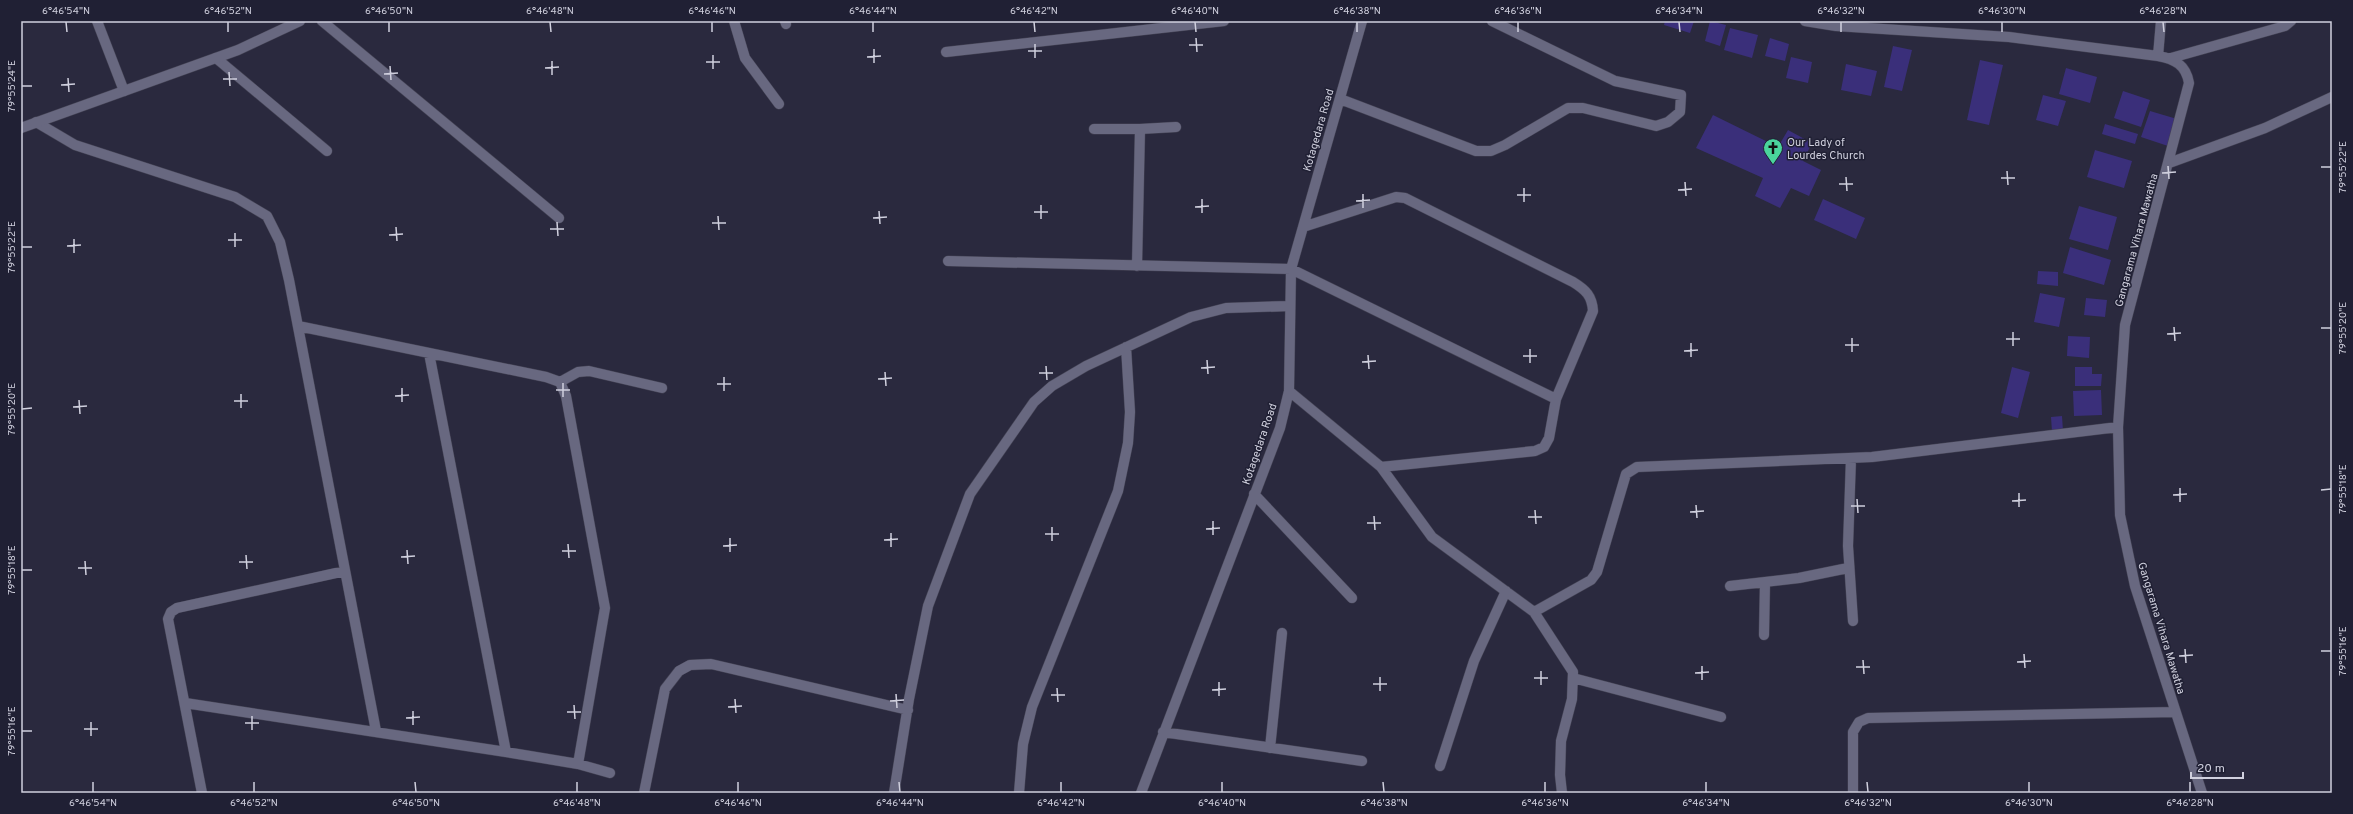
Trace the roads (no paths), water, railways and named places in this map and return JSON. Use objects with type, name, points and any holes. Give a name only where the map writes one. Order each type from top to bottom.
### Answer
[{"type":"street","points":[[97,21],[124,91]]},
{"type":"street","points":[[21,128],[216,58],[300,21]]},
{"type":"street","points":[[322,21],[559,218]]},
{"type":"street","points":[[734,21],[745,58],[779,104]]},
{"type":"street","points":[[946,52],[1224,21]]},
{"type":"street","name":"Kotagedara Road","points":[[1140,793],[1280,428],[1289,391],[1292,269],[1362,21]]},
{"type":"street","points":[[1340,99],[1476,151],[1492,151],[1568,108],[1583,108],[1656,126],[1668,122],[1680,112],[1682,95],[1615,82],[1492,21]]},
{"type":"street","points":[[1805,21],[1836,26],[2009,37],[2171,58],[2284,26],[2291,21]]},
{"type":"street","points":[[2158,56],[2161,21]]},
{"type":"street","points":[[216,58],[327,151]]},
{"type":"street","name":"Gangarama Vihara Mawatha","points":[[2171,58],[2184,69],[2189,83],[2169,163],[2124,326],[2118,427],[2120,516],[2135,586],[2202,793]]},
{"type":"street","points":[[2169,163],[2265,128],[2332,97]]},
{"type":"street","points":[[36,122],[75,145],[235,197],[267,216],[280,242],[298,326],[376,731]]},
{"type":"street","points":[[1094,129],[1176,127]]},
{"type":"street","points":[[1137,266],[1140,128]]},
{"type":"street","points":[[1303,227],[1396,197],[1405,198],[1573,282],[1586,291],[1592,301],[1593,311],[1556,399],[1549,438],[1544,447],[1535,451],[1381,467]]},
{"type":"street","points":[[948,261],[1292,269],[1556,399]]},
{"type":"street","points":[[894,793],[928,606],[970,494],[1034,402],[1057,383],[1086,366],[1191,317],[1208,311],[1226,308],[1290,306]]},
{"type":"street","points":[[298,326],[546,377],[560,382],[566,396],[606,608],[578,764]]},
{"type":"street","points":[[1019,793],[1023,744],[1032,707],[1118,491],[1129,435],[1130,412],[1126,347]]},
{"type":"street","points":[[429,353],[506,752]]},
{"type":"street","points":[[560,382],[578,372],[588,371],[662,388]]},
{"type":"street","points":[[1289,391],[1381,467],[1432,537],[1534,612],[1573,672],[1572,699],[1562,741],[1560,775],[1562,793]]},
{"type":"street","points":[[1534,612],[1591,580],[1597,572],[1626,474],[1633,469],[1851,458],[2118,427]]},
{"type":"street","points":[[1851,458],[1848,568],[1853,621]]},
{"type":"street","points":[[1254,494],[1352,598]]},
{"type":"street","points":[[1730,586],[1799,578],[1848,568]]},
{"type":"street","points":[[202,793],[168,619],[171,612],[177,608],[346,571]]},
{"type":"street","points":[[1764,635],[1765,582]]},
{"type":"street","points":[[1440,766],[1474,661],[1506,591]]},
{"type":"street","points":[[1270,748],[1282,633]]},
{"type":"street","points":[[644,793],[665,688],[679,671],[690,665],[711,664],[908,710]]},
{"type":"street","points":[[1573,678],[1722,717]]},
{"type":"street","points":[[185,703],[506,752],[578,764],[610,773]]},
{"type":"street","points":[[1852,793],[1853,732],[1859,722],[1868,718],[2176,712]]},
{"type":"street","points":[[1163,732],[1362,761]]},
{"type":"place","name":"Our Lady of Lourdes Church","points":[[1773,165]]}]
